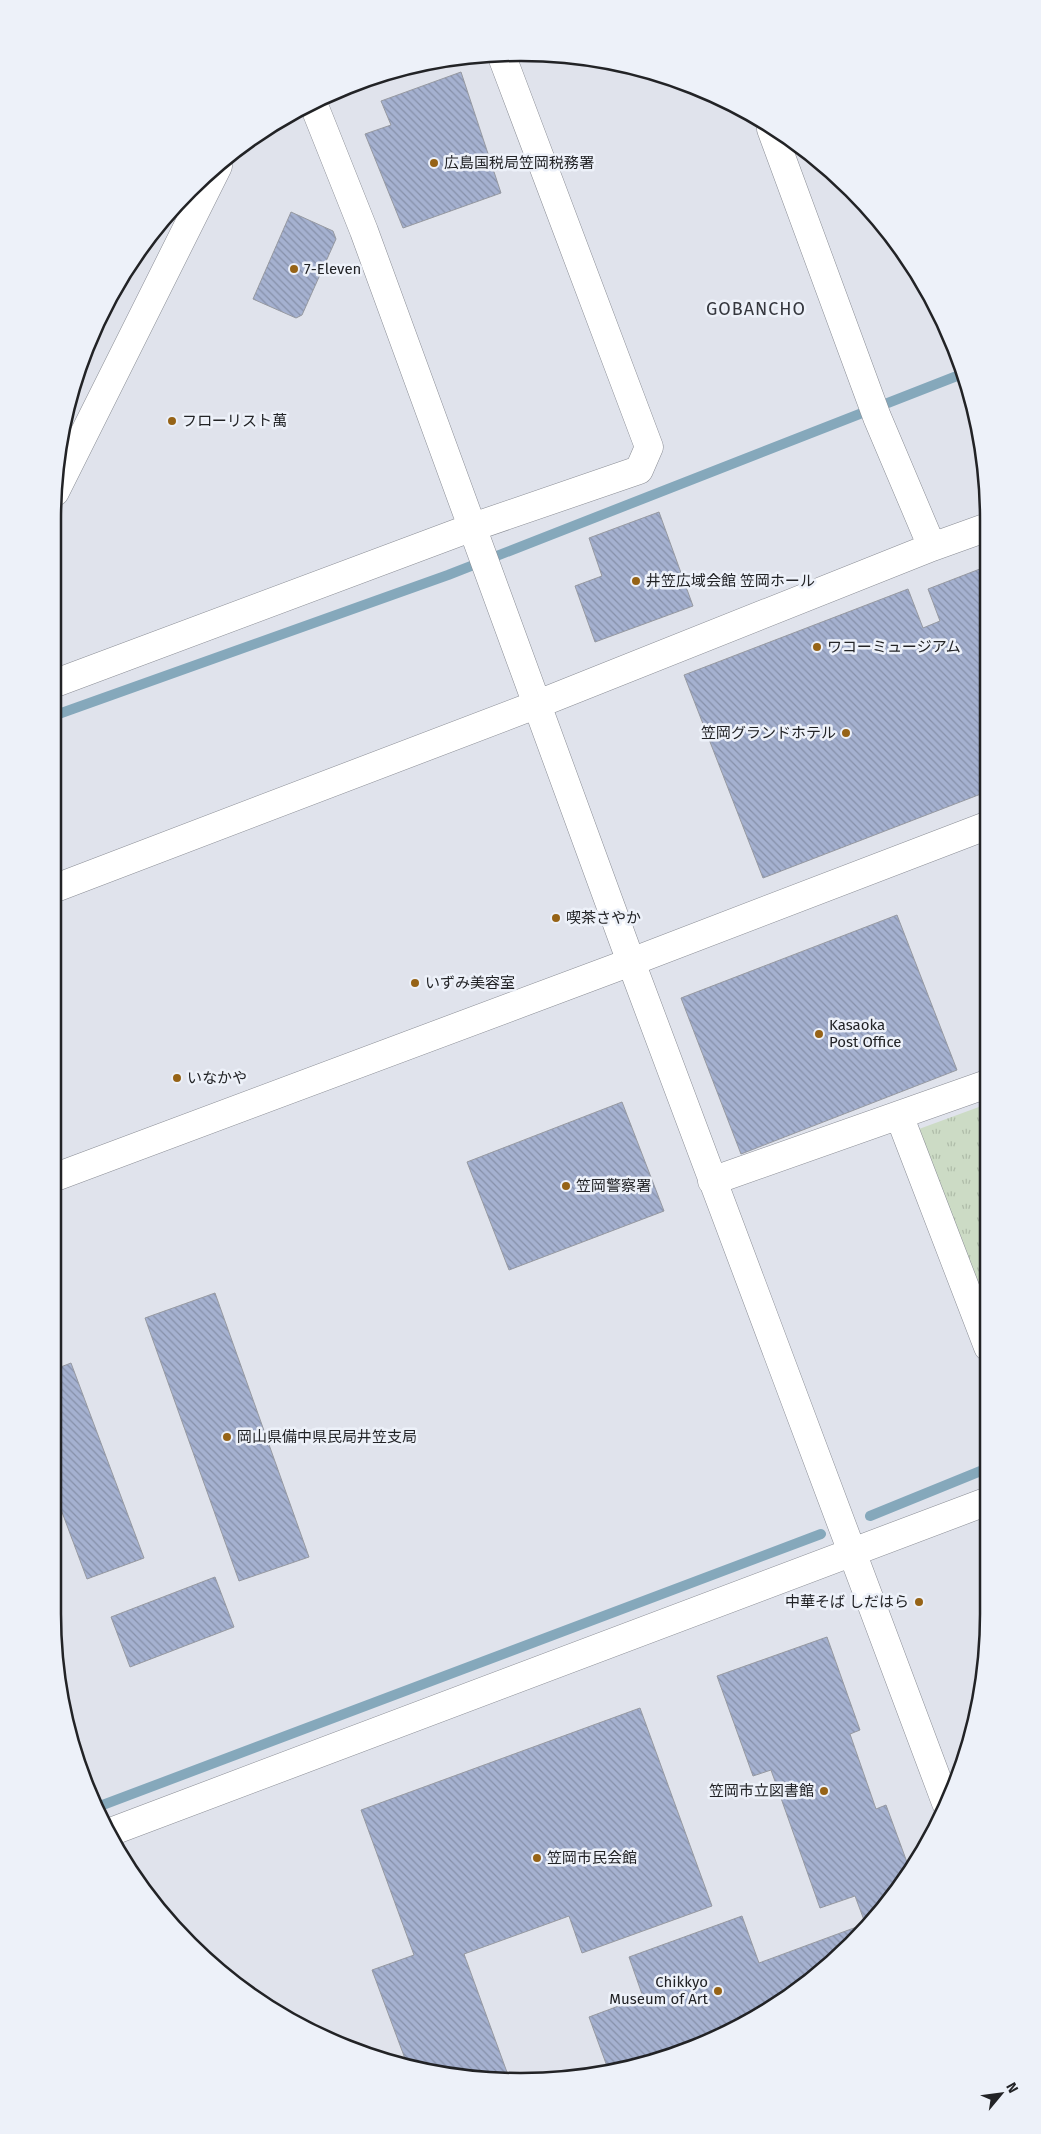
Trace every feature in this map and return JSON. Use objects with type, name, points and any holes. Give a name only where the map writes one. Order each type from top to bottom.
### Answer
[{"type":"street","points":[[61,681],[476,538],[639,470],[648,448],[504,62]]},
{"type":"street","points":[[316,110],[364,231],[712,1181],[853,1551],[943,1794]]},
{"type":"street","points":[[774,138],[873,407],[932,547]]},
{"type":"street","points":[[64,475],[209,183]]},
{"type":"street","points":[[61,886],[538,704],[932,547],[980,530]]},
{"type":"street","points":[[61,1175],[631,962],[980,828]]},
{"type":"street","points":[[712,1181],[980,1086]]},
{"type":"street","points":[[899,1115],[979,1297]]},
{"type":"street","points":[[116,1830],[980,1504]]},
{"type":"green space","points":[[980,1107],[980,1284],[969,1274],[919,1142],[919,1129]]},
{"type":"building","name":"広島国税局笠岡税務署","points":[[461,72],[501,193],[403,228],[365,134],[391,125],[381,101]]},
{"type":"building","name":"7-Eleven","points":[[291,212],[333,231],[336,239],[302,315],[296,318],[253,299]]},
{"type":"building","name":"井笠広域会館 笠岡ホール","points":[[659,512],[693,606],[595,642],[575,586],[602,576],[589,538]]},
{"type":"building","name":"笠岡グランドホテル","points":[[980,569],[980,794],[763,878],[684,675],[908,589],[923,628],[940,621],[928,589]]},
{"type":"building","points":[[897,915],[957,1070],[741,1154],[681,998]]},
{"type":"building","name":"笠岡警察署","points":[[622,1102],[664,1211],[509,1270],[467,1162]]},
{"type":"building","name":"岡山県備中県民局井笠支局","points":[[215,1293],[309,1557],[239,1581],[145,1318]]},
{"type":"building","points":[[71,1363],[144,1558],[87,1579],[61,1509],[61,1367]]},
{"type":"building","points":[[215,1577],[234,1627],[130,1667],[111,1617]]},
{"type":"building","name":"笠岡市立図書館","points":[[827,1637],[860,1730],[850,1734],[876,1809],[886,1805],[907,1861],[885,1893],[863,1919],[855,1896],[820,1908],[771,1770],[753,1776],[717,1676]]},
{"type":"building","name":"笠岡市民会館","points":[[640,1708],[712,1906],[582,1953],[569,1916],[464,1954],[507,2073],[461,2069],[405,2058],[372,1970],[414,1955],[361,1810]]},
{"type":"building","name":"Chikkyo Museum of Art","points":[[742,1916],[759,1963],[855,1928],[823,1959],[800,1978],[750,2011],[696,2038],[639,2057],[606,2065],[589,2017],[643,1997],[629,1957]]},
{"type":"waterway","points":[[61,713],[448,575],[956,376]]},
{"type":"waterway","points":[[870,1516],[980,1471]]},
{"type":"waterway","points":[[103,1805],[821,1534]]},
{"type":"place","name":"広島国税局笠岡税務署","points":[[434,163]]},
{"type":"place","name":"7-Eleven","points":[[294,269]]},
{"type":"place","name":"フローリスト萬","points":[[172,421]]},
{"type":"place","name":"井笠広域会館 笠岡ホール","points":[[636,581]]},
{"type":"place","name":"ワコーミュージアム","points":[[817,647]]},
{"type":"place","name":"笠岡グランドホテル","points":[[846,733]]},
{"type":"place","name":"喫茶さやか","points":[[556,918]]},
{"type":"place","name":"いずみ美容室","points":[[415,983]]},
{"type":"place","name":"Kasaoka Post Office","points":[[819,1034]]},
{"type":"place","name":"いなかや","points":[[177,1078]]},
{"type":"place","name":"笠岡警察署","points":[[566,1186]]},
{"type":"place","name":"岡山県備中県民局井笠支局","points":[[227,1437]]},
{"type":"place","name":"中華そば しだはら","points":[[919,1602]]},
{"type":"place","name":"笠岡市立図書館","points":[[824,1791]]},
{"type":"place","name":"笠岡市民会館","points":[[537,1858]]},
{"type":"place","name":"Chikkyo Museum of Art","points":[[718,1991]]},
{"type":"district","name":"GOBANCHO","points":[[756,309]]}]
